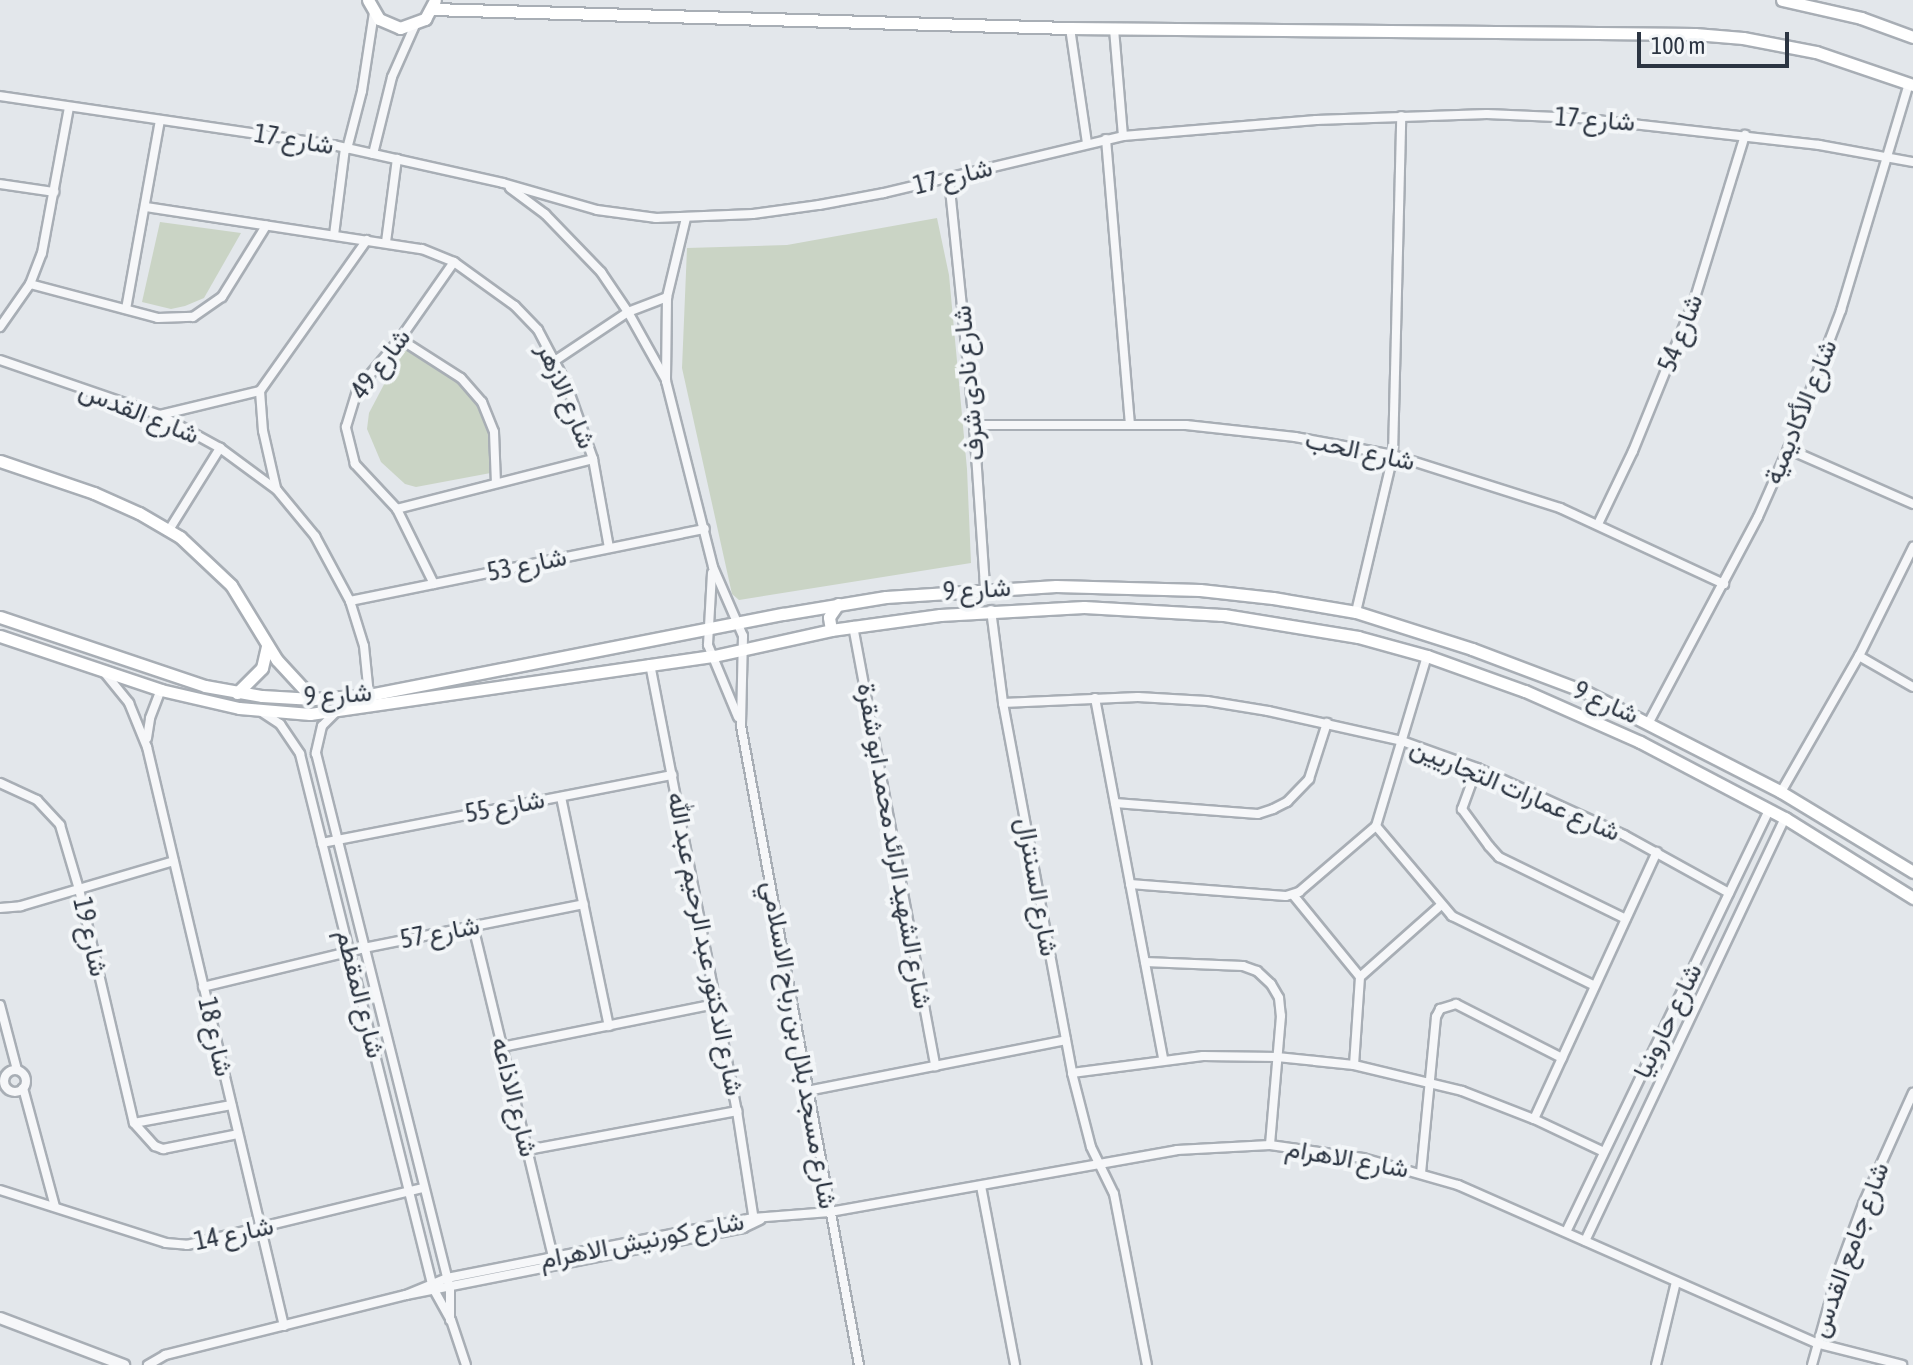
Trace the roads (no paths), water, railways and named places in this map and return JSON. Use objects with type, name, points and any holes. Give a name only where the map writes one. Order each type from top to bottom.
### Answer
[{"type":"main road","points":[[368,0],[374,13],[392,26],[415,25],[434,5],[1070,28],[1719,36],[1816,52],[1911,84]]},
{"type":"main road","points":[[1782,0],[1848,15],[1913,37]]},
{"type":"main road","points":[[0,461],[94,493],[169,530],[198,551],[231,585],[287,674],[313,699]]},
{"type":"main road","name":"شارع 9","points":[[0,617],[205,686],[237,693],[313,699],[369,695],[838,604],[985,588],[1056,586],[1200,590],[1356,612],[1530,670],[1649,722],[1781,792],[1913,872]]},
{"type":"main road","points":[[831,630],[829,617],[838,604]]},
{"type":"main road","name":"شارع 9","points":[[0,636],[161,690],[260,711],[335,713],[714,656],[853,626],[991,610],[1084,607],[1224,615],[1326,630],[1427,656],[1578,713],[1785,818],[1913,898]]},
{"type":"main road","points":[[237,693],[262,668],[267,646]]},
{"type":"street","points":[[334,235],[346,148],[362,91],[374,13]]},
{"type":"street","points":[[373,154],[392,77],[415,25]]},
{"type":"street","points":[[1070,28],[1087,143]]},
{"type":"street","points":[[1114,29],[1123,136]]},
{"type":"street","name":"شارع الأكاديمية","points":[[1649,722],[1724,584],[1788,449],[1841,310],[1911,84]]},
{"type":"street","name":"شارع 17","points":[[0,96],[346,148],[503,183],[597,210],[686,218],[819,205],[949,179],[1123,136],[1401,116],[1579,118],[1745,135],[1888,155],[1913,162]]},
{"type":"street","points":[[0,327],[30,284],[42,253],[69,107]]},
{"type":"street","points":[[1356,612],[1393,455],[1401,116]]},
{"type":"street","points":[[126,309],[160,120]]},
{"type":"street","name":"شارع 54","points":[[1598,524],[1639,439],[1694,301],[1745,135]]},
{"type":"street","points":[[1106,139],[1130,422]]},
{"type":"street","points":[[386,242],[397,159]]},
{"type":"street","name":"شارع نادى شرف","points":[[949,179],[974,425],[985,588]]},
{"type":"street","points":[[503,183],[545,214],[583,253],[628,312],[666,381],[713,567]]},
{"type":"street","points":[[0,184],[54,192]]},
{"type":"street","name":"شارع الازهر","points":[[146,207],[422,249],[454,262],[515,306],[538,330],[556,360],[593,459],[609,548]]},
{"type":"street","points":[[666,381],[667,297],[686,218]]},
{"type":"street","points":[[30,284],[170,320],[204,312],[222,297],[266,226]]},
{"type":"street","points":[[160,415],[260,391],[367,240]]},
{"type":"street","name":"شارع 49","points":[[434,584],[397,509],[355,464],[346,427],[357,390],[400,339],[454,262]]},
{"type":"street","points":[[556,360],[628,312],[667,297]]},
{"type":"street","points":[[400,339],[461,378],[482,402],[494,432],[496,483]]},
{"type":"street","name":"شارع القدس","points":[[0,360],[160,415],[220,448],[277,490],[315,536],[350,601],[364,646],[369,695]]},
{"type":"street","points":[[260,391],[267,451],[277,490]]},
{"type":"street","name":"شارع الحب","points":[[974,425],[1130,422],[1241,430],[1393,455],[1509,490],[1598,524],[1724,584]]},
{"type":"street","points":[[169,530],[220,448]]},
{"type":"street","points":[[1788,449],[1913,504]]},
{"type":"street","points":[[397,509],[593,459]]},
{"type":"street","name":"شارع 53","points":[[350,601],[705,529]]},
{"type":"street","points":[[1781,792],[1859,656],[1913,547]]},
{"type":"street","name":"شارع مسجد بلال بن رباح الاسلامي","points":[[713,567],[738,623],[742,650],[741,726]]},
{"type":"street","name":"شارع مسجد بلال بن رباح الاسلامي","points":[[713,567],[707,639],[741,726],[859,1365]]},
{"type":"street","name":"شارع السنترال","points":[[991,610],[1003,703],[1072,1073],[1085,1131],[1114,1194],[1147,1365]]},
{"type":"street","name":"شارع الشهيد الرائد محمد ابو شقرة","points":[[853,626],[935,1066]]},
{"type":"street","points":[[1130,884],[1294,896],[1376,826],[1427,656]]},
{"type":"street","points":[[1859,656],[1913,687]]},
{"type":"street","name":"شارع الدكتور عبد الرحيم عبد الله","points":[[650,664],[756,1222]]},
{"type":"street","name":"شارع 18","points":[[104,672],[135,714],[147,747],[284,1326]]},
{"type":"street","name":"شارع 18","points":[[147,747],[150,718],[161,690]]},
{"type":"street","points":[[1095,698],[1163,1059]]},
{"type":"street","name":"شارع عمارات التجاريين","points":[[1003,703],[1095,698],[1207,701],[1327,723],[1402,741],[1477,768],[1657,852],[1729,893]]},
{"type":"street","name":"شارع المقطم","points":[[260,711],[280,724],[295,743],[434,1292]]},
{"type":"street","name":"شارع المقطم","points":[[335,713],[322,726],[316,743],[337,839],[450,1289]]},
{"type":"street","points":[[1115,803],[1258,814],[1273,809],[1299,791],[1309,779],[1327,723]]},
{"type":"street","points":[[1477,768],[1462,809],[1499,857],[1626,919]]},
{"type":"street","name":"شارع 55","points":[[322,843],[672,775]]},
{"type":"street","name":"شارع 19","points":[[0,783],[27,794],[53,815],[60,825],[79,889],[134,1123]]},
{"type":"street","points":[[561,797],[609,1026]]},
{"type":"street","name":"شارع حارونيا","points":[[1566,1232],[1769,810]]},
{"type":"street","name":"شارع حارونيا","points":[[1585,1241],[1785,818]]},
{"type":"street","points":[[1376,826],[1452,916],[1595,986]]},
{"type":"street","points":[[1534,1119],[1657,852]]},
{"type":"street","points":[[0,908],[21,906],[174,861]]},
{"type":"street","points":[[1294,896],[1360,977],[1354,1065]]},
{"type":"street","name":"شارع 57","points":[[203,987],[364,948],[584,904]]},
{"type":"street","points":[[1360,977],[1441,905]]},
{"type":"street","name":"شارع الاذاعه","points":[[473,926],[555,1262]]},
{"type":"street","points":[[1145,962],[1243,966],[1257,971],[1271,984],[1279,998],[1270,1145]]},
{"type":"street","points":[[502,1047],[716,1004]]},
{"type":"street","points":[[1421,1173],[1436,1017],[1446,1004],[1456,1004],[1562,1058]]},
{"type":"street","points":[[0,1005],[17,1070],[26,1079],[23,1088],[55,1207]]},
{"type":"street","points":[[807,1091],[1066,1040]]},
{"type":"street","points":[[1072,1073],[1163,1059],[1277,1057],[1354,1065],[1429,1082],[1534,1119],[1604,1152]]},
{"type":"street","points":[[17,1070],[6,1074],[2,1083],[10,1091],[23,1088]]},
{"type":"street","name":"شارع جامع القدس","points":[[1812,1365],[1816,1343],[1863,1204],[1913,1093]]},
{"type":"street","points":[[134,1123],[231,1105]]},
{"type":"street","points":[[527,1150],[737,1111]]},
{"type":"street","points":[[134,1123],[155,1146],[163,1149],[238,1134]]},
{"type":"street","name":"شارع الاهرام","points":[[756,1222],[981,1186],[1099,1161],[1177,1150],[1270,1145],[1363,1158],[1421,1173],[1491,1198],[1816,1343],[1902,1365]]},
{"type":"street","points":[[981,1186],[1015,1365]]},
{"type":"street","name":"شارع 14","points":[[0,1190],[177,1245],[261,1230],[423,1188]]},
{"type":"street","name":"شارع كورنيش الاهرام","points":[[406,1295],[431,1282],[447,1278],[555,1262],[756,1222]]},
{"type":"street","name":"شارع كورنيش الاهرام","points":[[406,1295],[450,1289],[555,1262]]},
{"type":"street","points":[[1656,1365],[1676,1282]]},
{"type":"street","points":[[450,1289],[451,1320]]},
{"type":"street","points":[[434,1292],[451,1320],[466,1365]]},
{"type":"street","points":[[148,1365],[158,1357],[406,1295]]},
{"type":"street","points":[[0,1318],[124,1365]]}]
